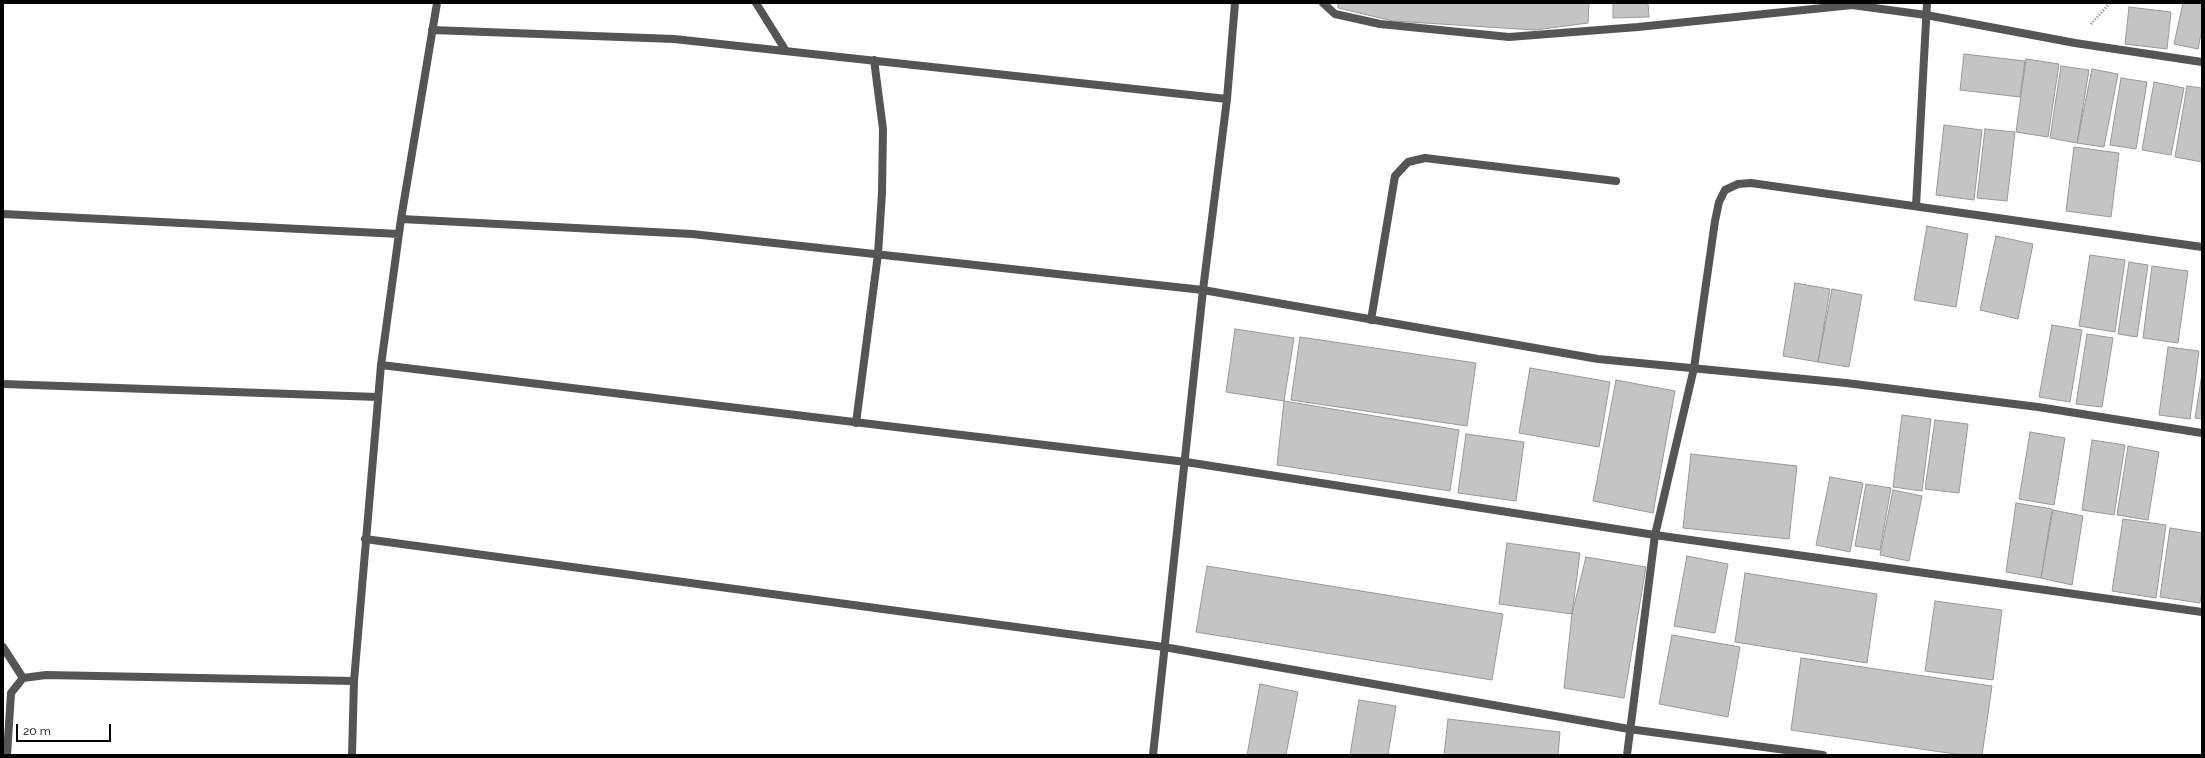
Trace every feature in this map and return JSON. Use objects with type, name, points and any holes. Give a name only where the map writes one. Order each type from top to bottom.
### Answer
[{"type":"street","points":[[352,755],[354,681],[381,365],[401,219],[437,3]]},
{"type":"street","points":[[756,3],[786,51]]},
{"type":"street","points":[[1154,755],[1164,647],[1186,462],[1203,290],[1227,98],[1235,3]]},
{"type":"street","points":[[1323,3],[1334,14],[1380,24],[1509,37],[1638,27],[1852,5],[1926,14],[2075,43],[2202,62]]},
{"type":"street","points":[[1916,206],[1927,3]]},
{"type":"street","points":[[432,30],[674,39],[1227,98]]},
{"type":"street","points":[[856,423],[878,254],[883,129],[874,60]]},
{"type":"street","points":[[1371,320],[1395,176],[1408,162],[1425,158],[1616,180]]},
{"type":"street","points":[[1627,755],[1629,729],[1655,535],[1694,368],[1715,221],[1719,202],[1725,190],[1738,184],[1751,183],[2202,247]]},
{"type":"street","points":[[3,214],[399,234]]},
{"type":"street","points":[[401,219],[692,234],[1203,290],[1598,359],[1846,383],[2030,406],[2202,433]]},
{"type":"street","points":[[381,365],[1186,462],[1655,535],[2202,612]]},
{"type":"street","points":[[3,384],[378,397]]},
{"type":"street","points":[[365,539],[1164,647],[1629,729],[1823,755]]},
{"type":"street","points":[[3,647],[23,678]]},
{"type":"street","points":[[7,755],[11,693],[23,678],[46,675],[354,681]]},
{"type":"building","points":[[1338,3],[1589,3],[1588,23],[1535,30],[1393,21],[1338,8]]},
{"type":"building","points":[[1613,3],[1648,3],[1649,17],[1613,18]]},
{"type":"building","points":[[2183,3],[2202,3],[2202,29],[2198,49],[2174,44]]},
{"type":"building","points":[[2129,7],[2171,12],[2167,49],[2125,44]]},
{"type":"building","points":[[1964,54],[2025,61],[2020,97],[1960,90]]},
{"type":"building","points":[[2026,59],[2059,64],[2048,137],[2016,132]]},
{"type":"building","points":[[2061,66],[2089,70],[2077,143],[2050,138]]},
{"type":"building","points":[[2092,69],[2118,74],[2104,147],[2077,143]]},
{"type":"building","points":[[2121,78],[2147,82],[2136,149],[2110,145]]},
{"type":"building","points":[[2154,82],[2184,88],[2171,155],[2142,150]]},
{"type":"building","points":[[2187,86],[2202,88],[2202,162],[2175,157]]},
{"type":"building","points":[[1944,125],[1982,130],[1974,200],[1936,195]]},
{"type":"building","points":[[1985,129],[2015,132],[2007,201],[1977,198]]},
{"type":"building","points":[[2074,147],[2119,153],[2111,217],[2066,211]]},
{"type":"building","points":[[1927,226],[1968,234],[1956,307],[1914,300]]},
{"type":"building","points":[[1996,236],[2033,244],[2018,319],[1980,310]]},
{"type":"building","points":[[2090,255],[2125,260],[2115,332],[2079,326]]},
{"type":"building","points":[[2129,262],[2148,265],[2137,337],[2118,334]]},
{"type":"building","points":[[2152,266],[2188,271],[2178,343],[2143,338]]},
{"type":"building","points":[[1795,283],[1830,289],[1818,362],[1783,356]]},
{"type":"building","points":[[1832,289],[1862,295],[1849,367],[1818,362]]},
{"type":"building","points":[[2052,325],[2082,330],[2070,402],[2039,397]]},
{"type":"building","points":[[1235,329],[1294,338],[1284,401],[1226,392]]},
{"type":"building","points":[[2087,334],[2113,338],[2102,407],[2076,404]]},
{"type":"building","points":[[1300,337],[1476,363],[1467,426],[1291,400]]},
{"type":"building","points":[[2168,347],[2199,351],[2190,419],[2159,415]]},
{"type":"building","points":[[1530,368],[1610,382],[1599,447],[1519,433]]},
{"type":"building","points":[[2202,374],[2202,419],[2195,418]]},
{"type":"building","points":[[1616,380],[1675,391],[1653,513],[1593,501]]},
{"type":"building","points":[[1284,401],[1459,430],[1450,491],[1277,465]]},
{"type":"building","points":[[1902,415],[1931,419],[1922,491],[1893,487]]},
{"type":"building","points":[[1935,420],[1968,424],[1959,493],[1925,489]]},
{"type":"building","points":[[2030,432],[2065,438],[2054,505],[2019,499]]},
{"type":"building","points":[[1466,434],[1524,442],[1516,501],[1458,493]]},
{"type":"building","points":[[2092,440],[2125,445],[2114,515],[2082,510]]},
{"type":"building","points":[[2128,446],[2159,452],[2148,520],[2117,515]]},
{"type":"building","points":[[1691,454],[1797,466],[1789,539],[1683,528]]},
{"type":"building","points":[[1830,477],[1863,483],[1850,552],[1816,545]]},
{"type":"building","points":[[1866,484],[1891,488],[1880,550],[1855,546]]},
{"type":"building","points":[[1893,490],[1922,496],[1909,561],[1880,555]]},
{"type":"building","points":[[2016,503],[2052,509],[2041,578],[2006,572]]},
{"type":"building","points":[[2053,510],[2083,516],[2072,585],[2041,578]]},
{"type":"building","points":[[2123,519],[2166,525],[2156,598],[2112,591]]},
{"type":"building","points":[[2170,528],[2202,533],[2202,590],[2200,603],[2160,597]]},
{"type":"building","points":[[1507,543],[1580,553],[1572,614],[1499,604]]},
{"type":"building","points":[[1687,556],[1728,564],[1715,633],[1674,626]]},
{"type":"building","points":[[1586,557],[1646,567],[1624,698],[1564,688],[1572,614]]},
{"type":"building","points":[[1207,566],[1503,614],[1492,680],[1196,632]]},
{"type":"building","points":[[1745,573],[1877,594],[1867,663],[1735,642]]},
{"type":"building","points":[[1935,601],[2002,610],[1993,680],[1925,671]]},
{"type":"building","points":[[1672,635],[1740,647],[1728,717],[1659,704]]},
{"type":"building","points":[[1801,658],[1992,686],[1982,755],[1962,755],[1791,730]]},
{"type":"building","points":[[1260,684],[1298,692],[1286,755],[1247,755]]},
{"type":"building","points":[[1359,700],[1396,706],[1388,755],[1350,755]]},
{"type":"building","points":[[1448,719],[1560,732],[1558,755],[1444,755]]}]
